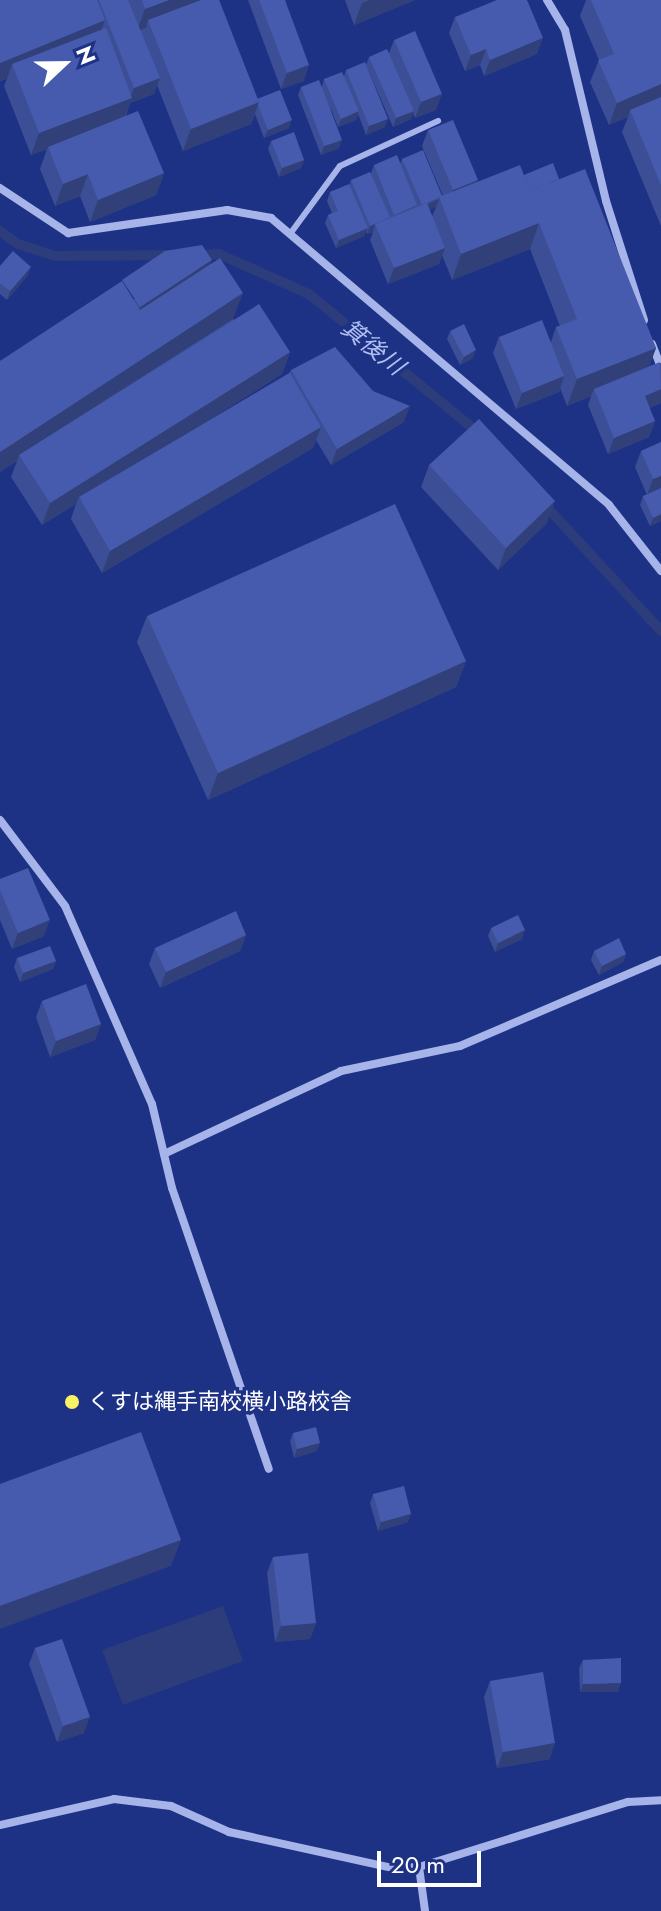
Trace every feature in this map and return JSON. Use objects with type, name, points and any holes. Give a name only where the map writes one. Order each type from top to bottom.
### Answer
[{"type":"street","points":[[547,0],[565,30],[606,201],[661,367]]},
{"type":"street","points":[[0,188],[68,233],[227,210],[271,218],[609,505],[661,571]]},
{"type":"street","points":[[0,820],[65,906],[152,1104],[164,1154],[269,1469]]},
{"type":"street","points":[[164,1154],[341,1071],[460,1046],[661,960]]},
{"type":"street","points":[[0,1825],[114,1799],[171,1806],[229,1832],[393,1868],[419,1867],[628,1802],[661,1800]]},
{"type":"street","points":[[419,1867],[425,1911]]},
{"type":"lane","points":[[290,234],[340,166],[438,121]]},
{"type":"water","points":[[223,1606],[243,1661],[123,1705],[102,1650]]},
{"type":"building","points":[[0,0],[97,0],[105,20],[0,63]]},
{"type":"building","points":[[99,0],[128,0],[160,78],[134,88]]},
{"type":"building","points":[[142,0],[169,0],[145,9]]},
{"type":"building","points":[[201,0],[219,0],[259,102],[191,129],[148,20]]},
{"type":"building","points":[[259,0],[285,0],[309,65],[287,73]]},
{"type":"building","points":[[497,0],[527,0],[543,38],[490,60],[486,49],[471,55],[455,17]]},
{"type":"building","points":[[591,0],[661,0],[661,84],[617,103],[598,60],[614,54]]},
{"type":"building","points":[[106,28],[132,98],[39,133],[12,64]]},
{"type":"building","points":[[415,31],[442,94],[421,102],[394,40]]},
{"type":"building","points":[[387,49],[414,111],[396,118],[369,57]]},
{"type":"building","points":[[365,62],[388,119],[369,126],[346,70]]},
{"type":"building","points":[[342,72],[359,111],[341,119],[324,79]]},
{"type":"building","points":[[319,80],[342,140],[324,146],[301,87]]},
{"type":"building","points":[[280,90],[292,120],[268,130],[257,99]]},
{"type":"building","points":[[661,97],[661,185],[630,110]]},
{"type":"building","points":[[138,111],[164,173],[98,200],[88,174],[63,184],[48,147]]},
{"type":"building","points":[[453,120],[478,180],[453,190],[428,130]]},
{"type":"building","points":[[294,132],[304,160],[282,168],[271,141]]},
{"type":"building","points":[[423,150],[442,196],[422,205],[402,159]]},
{"type":"building","points":[[397,155],[417,205],[394,215],[374,165]]},
{"type":"building","points":[[553,163],[559,179],[530,191],[524,175]]},
{"type":"building","points":[[520,165],[530,191],[585,169],[656,348],[577,379],[556,327],[577,319],[539,223],[461,254],[439,197]]},
{"type":"building","points":[[370,172],[390,217],[370,226],[351,180]]},
{"type":"building","points":[[349,184],[368,228],[339,240],[328,215],[338,211],[330,192]]},
{"type":"building","points":[[427,203],[445,248],[394,268],[375,224]]},
{"type":"building","points":[[202,245],[212,260],[140,307],[122,280],[165,251]]},
{"type":"building","points":[[13,251],[31,267],[10,291],[0,283],[0,266]]},
{"type":"building","points":[[220,258],[243,293],[0,452],[0,361],[122,281],[140,310]]},
{"type":"building","points":[[259,304],[290,352],[50,503],[19,455]]},
{"type":"building","points":[[542,320],[564,376],[522,393],[499,337]]},
{"type":"building","points":[[464,324],[476,350],[464,357],[450,331]]},
{"type":"building","points":[[335,347],[373,391],[410,406],[337,449],[291,370]]},
{"type":"building","points":[[660,362],[661,389],[645,396],[655,421],[614,438],[594,389]]},
{"type":"building","points":[[290,373],[321,427],[110,551],[79,497]]},
{"type":"building","points":[[479,419],[555,501],[506,548],[429,465]]},
{"type":"building","points":[[661,442],[661,476],[653,479],[641,451]]},
{"type":"building","points":[[661,488],[661,514],[653,518],[643,496]]},
{"type":"building","points":[[395,504],[466,661],[218,773],[147,616]]},
{"type":"building","points":[[28,868],[50,920],[18,933],[0,890],[0,879]]},
{"type":"building","points":[[236,911],[246,935],[166,972],[155,948]]},
{"type":"building","points":[[518,915],[525,930],[498,943],[491,928]]},
{"type":"building","points":[[619,938],[626,954],[602,966],[594,951]]},
{"type":"building","points":[[50,946],[56,961],[23,973],[17,958]]},
{"type":"building","points":[[86,984],[101,1024],[56,1041],[42,1001]]},
{"type":"building","points":[[316,1427],[320,1443],[297,1449],[293,1433]]},
{"type":"building","points":[[141,1432],[181,1540],[0,1606],[0,1484]]},
{"type":"building","points":[[404,1486],[411,1514],[381,1522],[373,1494]]},
{"type":"building","points":[[308,1553],[316,1623],[281,1626],[273,1557]]},
{"type":"building","points":[[62,1639],[90,1717],[63,1726],[35,1648]]},
{"type":"building","points":[[621,1658],[621,1683],[583,1684],[583,1660]]},
{"type":"building","points":[[543,1672],[555,1743],[503,1752],[490,1681]]},
{"type":"waterway","name":"箕後川","points":[[0,231],[18,244],[56,256],[172,255]]},
{"type":"waterway","name":"箕後川","points":[[196,255],[219,254],[309,294],[481,435]]},
{"type":"waterway","name":"箕後川","points":[[543,503],[661,631]]},
{"type":"place","name":"くすは縄手南校横小路校舎","points":[[72,1402]]}]
